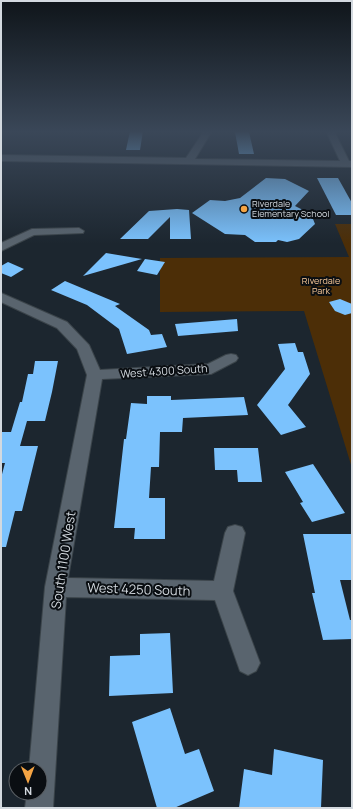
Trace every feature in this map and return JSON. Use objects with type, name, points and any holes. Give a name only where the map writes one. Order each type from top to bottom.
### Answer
[{"type":"street","points":[[1,248],[32,232],[79,231]]},
{"type":"street","points":[[1,296],[62,325],[84,348],[95,375]]},
{"type":"street","name":"West 4300 South","points":[[95,375],[211,369],[231,358]]},
{"type":"street","name":"South 1100 West","points":[[39,808],[56,587],[95,375]]},
{"type":"street","points":[[235,534],[222,591],[248,663]]},
{"type":"street","name":"West 4250 South","points":[[56,587],[222,591]]},
{"type":"green space","name":"Riverdale Park","points":[[335,224],[352,224],[352,468],[304,311],[160,312],[160,258],[349,257]]},
{"type":"building","points":[[266,178],[285,179],[309,191],[295,206],[311,214],[315,224],[299,239],[287,242],[278,240],[276,242],[255,242],[245,235],[225,234],[192,213],[210,200],[225,201],[240,198]]},
{"type":"building","points":[[317,178],[338,178],[352,203],[352,215],[336,215]]},
{"type":"building","points":[[177,209],[189,210],[191,239],[170,239],[170,217],[148,239],[120,239],[149,211]]},
{"type":"building","points":[[106,253],[142,259],[83,276]]},
{"type":"building","points":[[145,259],[165,262],[157,275],[137,271]]},
{"type":"building","points":[[8,262],[24,269],[11,277],[1,273],[1,266]]},
{"type":"building","points":[[65,281],[120,304],[115,306],[149,330],[151,335],[162,334],[167,347],[127,354],[119,329],[87,305],[51,290]]},
{"type":"building","points":[[340,299],[352,304],[352,313],[345,315],[335,311],[329,302]]},
{"type":"building","points":[[237,319],[238,331],[178,336],[175,324]]},
{"type":"building","points":[[295,343],[298,352],[303,352],[310,374],[288,405],[306,427],[281,435],[257,405],[285,369],[278,344]]},
{"type":"building","points":[[35,361],[58,361],[45,421],[27,421],[20,446],[38,446],[22,511],[15,511],[6,547],[1,547],[1,478],[5,463],[1,463],[1,432],[11,432],[20,402],[22,402],[28,374],[33,374]]},
{"type":"building","points":[[147,396],[171,396],[171,400],[244,397],[248,415],[183,418],[182,432],[160,432],[159,467],[151,467],[149,498],[165,498],[165,539],[134,539],[135,528],[114,528],[124,439],[126,439],[131,403],[147,404]]},
{"type":"building","points":[[214,448],[258,448],[262,482],[238,482],[237,470],[215,470]]},
{"type":"building","points":[[313,464],[345,513],[312,522],[300,503],[303,502],[285,472]]},
{"type":"building","points":[[303,534],[352,534],[352,580],[340,580],[350,620],[352,620],[352,639],[323,640],[312,593],[315,593]]},
{"type":"building","points":[[170,633],[173,693],[109,696],[110,656],[140,655],[140,634]]},
{"type":"building","points":[[170,708],[185,754],[199,749],[214,791],[174,808],[157,808],[132,722]]},
{"type":"building","points":[[274,749],[323,760],[321,808],[239,808],[244,769],[272,775]]},
{"type":"place","name":"Riverdale Elementary School","points":[[244,209]]}]
